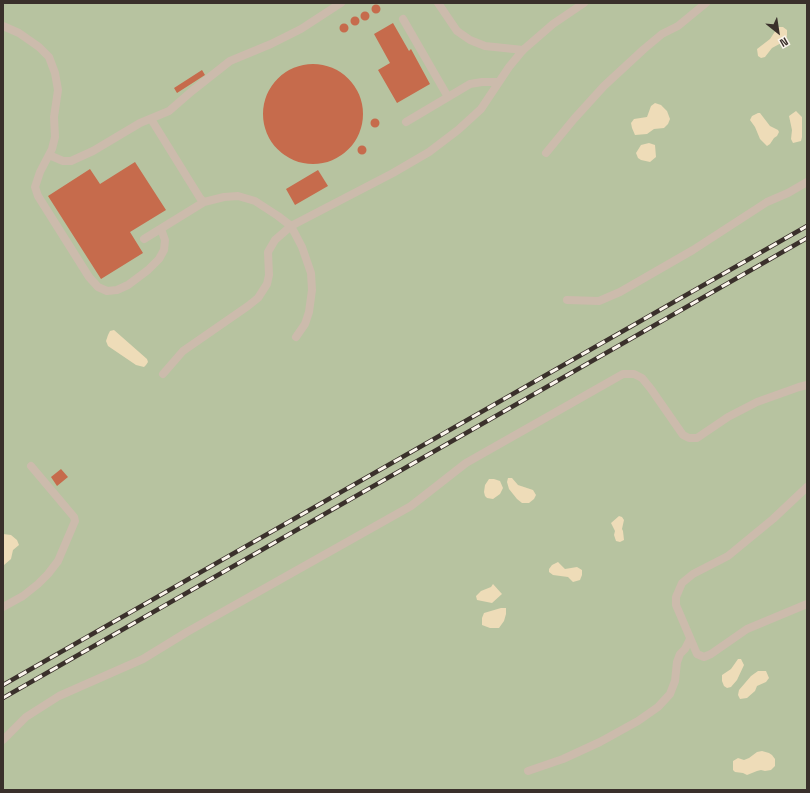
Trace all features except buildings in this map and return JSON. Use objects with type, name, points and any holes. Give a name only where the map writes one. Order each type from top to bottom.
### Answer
[{"type":"lane","points":[[49,155],[63,161],[71,161],[93,151],[140,123],[169,111],[230,61],[272,44],[301,29],[340,3]]},
{"type":"lane","points":[[438,3],[457,31],[470,40],[485,46],[523,50]]},
{"type":"lane","points":[[163,374],[183,351],[258,298],[269,275],[268,252],[275,240],[291,226],[393,173],[428,152],[458,130],[481,109],[498,82],[523,50],[553,24],[584,3]]},
{"type":"lane","points":[[546,153],[604,86],[662,34],[678,26],[706,3]]},
{"type":"lane","points":[[403,19],[448,97]]},
{"type":"lane","points":[[3,26],[19,33],[39,47],[49,57],[56,73],[58,90],[54,117],[54,137],[49,155],[40,172],[35,187],[38,196],[89,277],[98,287],[107,291],[117,290],[128,285],[148,270],[159,259],[164,250],[165,240],[161,229]]},
{"type":"lane","points":[[406,122],[470,84],[498,82]]},
{"type":"lane","points":[[151,119],[200,198],[204,202]]},
{"type":"lane","points":[[567,300],[599,301],[620,292],[693,250],[767,202],[788,193],[807,182]]},
{"type":"lane","points":[[144,239],[204,202],[224,197],[238,196],[255,201],[291,226],[302,247],[312,273],[309,312],[305,324],[296,337]]},
{"type":"lane","points":[[3,740],[26,717],[58,696],[143,659],[187,632],[411,506],[466,463],[623,374],[634,374],[642,378],[683,435],[689,438],[697,438],[728,417],[757,402],[807,385]]},
{"type":"lane","points":[[3,607],[23,596],[48,574],[58,561],[75,521],[74,517],[31,466]]},
{"type":"lane","points":[[807,487],[773,519],[734,552],[692,574],[682,583],[676,597],[676,606],[697,654],[704,657],[711,654],[747,629],[807,604]]},
{"type":"lane","points":[[528,772],[600,742],[638,721],[658,707],[670,694],[675,681],[677,662],[680,654],[686,649],[690,639]]},
{"type":"green space","points":[[3,3],[807,3],[807,790],[3,790]]},
{"type":"sand","points":[[778,27],[783,27],[787,30],[785,41],[772,48],[765,57],[761,58],[758,56],[757,49],[770,39]]},
{"type":"sand","points":[[655,103],[661,105],[667,111],[670,119],[668,124],[664,128],[654,129],[647,134],[635,135],[631,123],[634,119],[647,117],[651,106]]},
{"type":"sand","points":[[796,111],[802,117],[802,137],[801,141],[793,143],[791,139],[792,130],[789,116]]},
{"type":"sand","points":[[760,113],[770,126],[779,132],[767,146],[760,139],[750,120],[752,116]]},
{"type":"sand","points":[[649,143],[655,145],[656,157],[650,162],[641,160],[638,158],[636,153],[641,145]]},
{"type":"sand","points":[[114,330],[147,359],[148,362],[144,367],[136,365],[108,346],[106,341],[108,335],[110,331]]},
{"type":"sand","points":[[508,478],[512,478],[518,485],[533,490],[536,495],[534,499],[529,503],[522,503],[517,499],[509,489],[507,482]]},
{"type":"sand","points":[[489,479],[500,481],[503,488],[500,494],[493,499],[487,498],[484,492],[485,485]]},
{"type":"sand","points":[[619,516],[624,520],[622,529],[624,540],[620,542],[616,541],[614,535],[615,531],[611,523]]},
{"type":"sand","points":[[3,534],[11,535],[17,540],[19,545],[13,550],[11,559],[4,565]]},
{"type":"sand","points":[[558,562],[565,569],[577,567],[582,570],[580,580],[573,582],[568,577],[553,575],[549,572],[552,565]]},
{"type":"sand","points":[[493,584],[502,594],[492,603],[477,600],[476,596],[481,591],[491,587]]},
{"type":"sand","points":[[506,608],[506,614],[504,621],[499,628],[490,628],[482,625],[484,613]]},
{"type":"sand","points":[[738,659],[741,659],[744,665],[737,680],[731,687],[727,688],[724,686],[722,681],[722,675],[731,669]]},
{"type":"sand","points":[[758,671],[766,671],[769,678],[766,682],[757,686],[755,691],[747,698],[740,699],[738,695],[739,690],[751,676]]},
{"type":"sand","points":[[762,751],[769,753],[775,759],[775,766],[771,770],[761,770],[747,775],[735,772],[733,770],[733,761],[738,758],[744,760],[757,752]]},
{"type":"railway","points":[[3,685],[807,226]]},
{"type":"railway","points":[[3,698],[807,238]]}]
